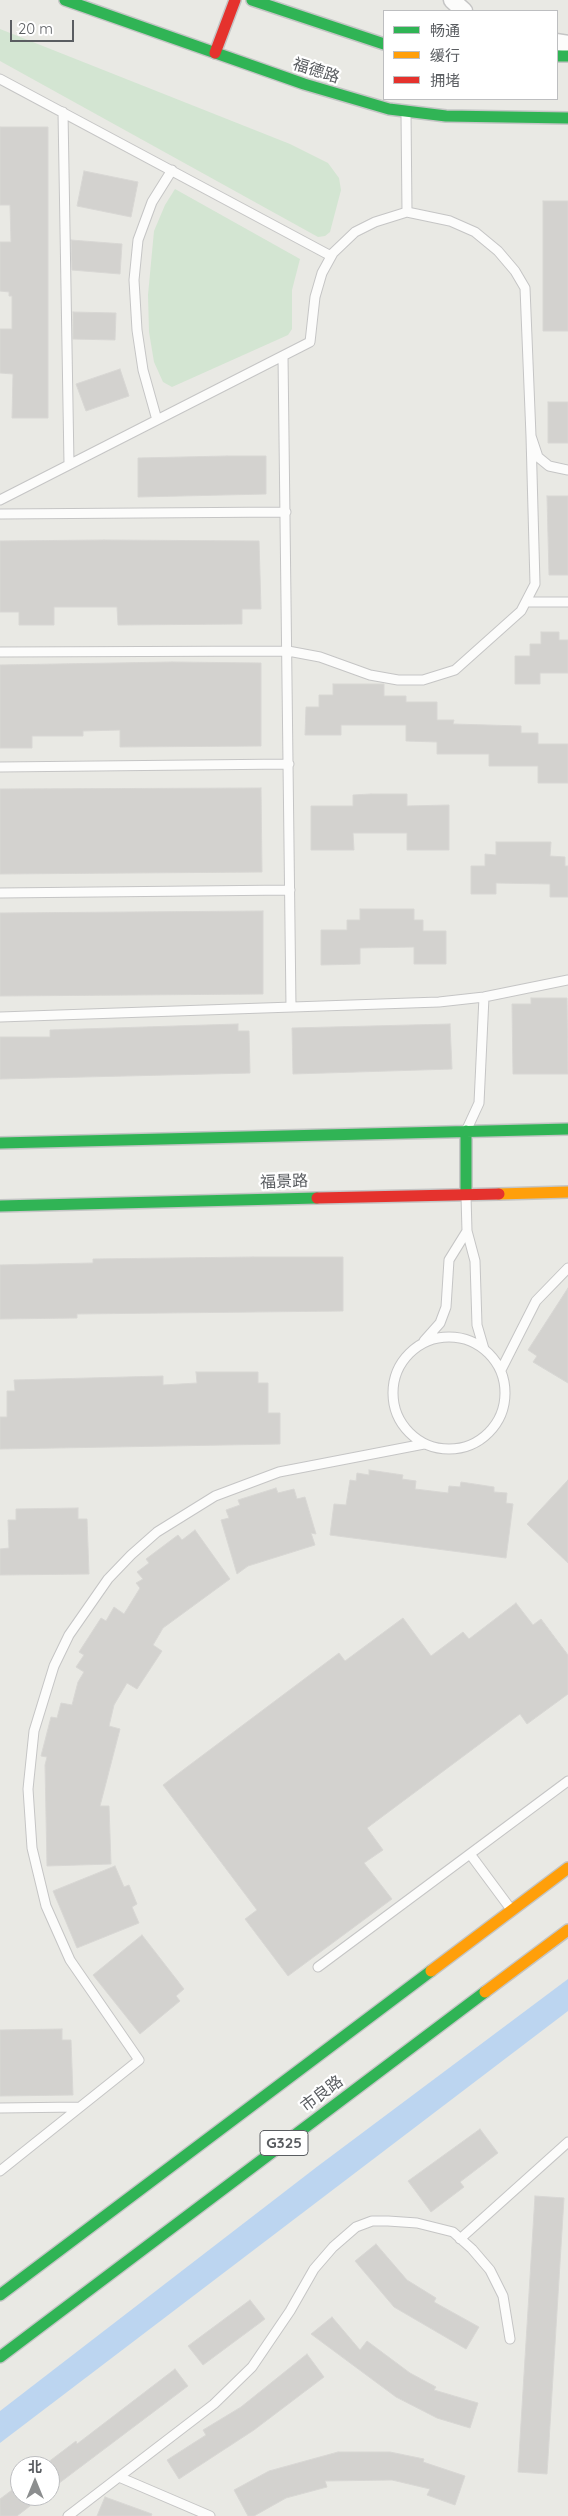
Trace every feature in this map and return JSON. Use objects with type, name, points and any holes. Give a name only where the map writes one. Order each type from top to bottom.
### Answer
[{"type":"main road","name":"福德路","points":[[65,0],[357,101],[406,112],[446,116],[534,113],[568,118]]},
{"type":"main road","points":[[216,53],[235,0]]},
{"type":"main road","points":[[252,0],[383,44]]},
{"type":"main road","points":[[0,1143],[568,1129]]},
{"type":"main road","points":[[466,1131],[466,1194]]},
{"type":"main road","name":"福景路","points":[[0,1206],[568,1192]]},
{"type":"main road","name":"市良路","points":[[0,2295],[568,1868]]},
{"type":"main road","name":"市良路","points":[[0,2357],[568,1930]]},
{"type":"street","points":[[452,0],[463,10]]},
{"type":"lane","points":[[0,79],[331,256]]},
{"type":"lane","points":[[63,112],[69,464]]},
{"type":"lane","points":[[406,112],[407,212]]},
{"type":"lane","points":[[157,420],[143,370],[137,330],[134,280],[138,240],[152,202],[172,170]]},
{"type":"lane","points":[[0,500],[310,342],[315,297],[322,273],[331,256],[355,232],[375,222],[407,212],[450,221],[475,232],[498,251],[525,288],[535,584],[521,611],[455,670],[423,680],[398,680],[370,676],[320,657],[288,651],[0,652]]},
{"type":"lane","points":[[283,356],[291,1007]]},
{"type":"lane","points":[[531,436],[538,457],[550,466],[568,470]]},
{"type":"lane","points":[[0,514],[286,512]]},
{"type":"lane","points":[[526,602],[568,602]]},
{"type":"lane","points":[[0,767],[289,764]]},
{"type":"lane","points":[[0,893],[290,890]]},
{"type":"lane","points":[[0,1017],[439,1002],[484,997],[568,980]]},
{"type":"lane","points":[[466,1131],[479,1103],[484,997]]},
{"type":"lane","points":[[466,1194],[467,1231],[475,1261],[477,1325],[484,1348],[501,1370],[505,1381],[505,1400],[500,1418],[492,1430],[480,1440],[460,1448],[439,1448],[424,1444],[412,1436],[402,1425],[392,1398],[392,1384],[397,1370],[408,1354],[424,1342],[440,1322],[446,1307],[449,1260],[467,1231]]},
{"type":"lane","points":[[501,1370],[536,1301],[568,1268]]},
{"type":"lane","points":[[424,1342],[436,1338],[456,1337],[474,1342],[484,1348]]},
{"type":"lane","points":[[0,2171],[139,2060],[70,1960],[46,1906],[32,1848],[28,1790],[34,1731],[54,1666],[69,1635],[103,1586],[131,1555],[158,1532],[215,1496],[279,1472],[424,1444]]},
{"type":"lane","points":[[318,1967],[568,1781]]},
{"type":"lane","points":[[470,1854],[512,1910]]},
{"type":"lane","points":[[0,2108],[80,2107]]},
{"type":"lane","points":[[460,2239],[568,2142]]},
{"type":"lane","points":[[68,2516],[214,2404],[252,2367],[290,2310],[314,2269],[333,2247],[356,2227],[372,2221],[417,2223],[452,2232],[490,2270],[503,2296],[510,2339]]},
{"type":"lane","points":[[118,2477],[210,2516]]},
{"type":"green space","points":[[0,29],[290,144],[328,163],[339,178],[341,190],[330,232],[325,236],[318,237],[0,61]]},
{"type":"green space","points":[[175,189],[300,259],[292,290],[292,329],[288,335],[172,387],[163,382],[154,362],[149,332],[148,295],[154,231],[165,205]]},
{"type":"water","points":[[568,1979],[568,2011],[0,2443],[0,2411],[318,2166]]},
{"type":"building","points":[[0,127],[48,127],[48,418],[12,418],[13,374],[0,373],[0,329],[12,329],[12,296],[9,296],[9,292],[0,291],[0,242],[11,242],[10,205],[0,205]]},
{"type":"building","points":[[84,171],[138,182],[131,217],[77,206]]},
{"type":"building","points":[[543,201],[568,201],[568,331],[543,331]]},
{"type":"building","points":[[71,240],[122,244],[120,274],[72,270]]},
{"type":"building","points":[[73,312],[116,313],[115,340],[73,339]]},
{"type":"building","points":[[120,369],[129,396],[86,411],[76,384]]},
{"type":"building","points":[[548,402],[568,402],[568,443],[548,443]]},
{"type":"building","points":[[266,456],[266,494],[138,497],[138,458]]},
{"type":"building","points":[[547,496],[568,496],[568,575],[549,575]]},
{"type":"building","points":[[0,541],[259,541],[261,609],[242,609],[242,624],[118,625],[117,607],[54,607],[54,625],[19,625],[19,612],[0,612]]},
{"type":"building","points":[[541,632],[559,632],[559,640],[568,640],[568,673],[540,673],[540,684],[515,684],[515,656],[530,656],[530,644],[541,644]]},
{"type":"building","points":[[172,662],[261,663],[261,746],[120,747],[120,730],[83,731],[83,736],[32,736],[32,748],[0,748],[0,665]]},
{"type":"building","points":[[333,684],[384,684],[384,696],[406,696],[406,702],[437,702],[437,720],[454,720],[453,724],[521,726],[521,733],[538,733],[538,744],[568,744],[568,783],[538,783],[538,766],[489,766],[489,754],[437,754],[437,742],[406,741],[406,725],[341,725],[341,735],[305,735],[306,707],[319,707],[319,695],[333,695]]},
{"type":"building","points":[[261,788],[262,872],[0,874],[0,789]]},
{"type":"building","points":[[407,794],[407,806],[449,805],[449,850],[407,850],[407,833],[353,833],[354,850],[311,850],[311,806],[353,806],[353,795]]},
{"type":"building","points":[[496,842],[551,842],[550,856],[565,857],[565,866],[568,866],[568,897],[550,897],[550,884],[496,883],[496,894],[471,894],[471,866],[485,866],[485,854],[496,855]]},
{"type":"building","points":[[360,909],[414,909],[414,920],[423,920],[423,931],[446,931],[446,964],[414,964],[414,947],[360,948],[360,964],[321,965],[321,930],[347,930],[347,920],[360,920]]},
{"type":"building","points":[[263,911],[263,994],[0,996],[0,913]]},
{"type":"building","points":[[531,998],[567,998],[568,1074],[513,1074],[512,1004],[531,1004]]},
{"type":"building","points":[[238,1024],[238,1031],[249,1031],[250,1073],[0,1079],[0,1037],[50,1037],[50,1030]]},
{"type":"building","points":[[450,1024],[452,1069],[293,1074],[292,1028]]},
{"type":"building","points":[[343,1257],[343,1311],[77,1314],[77,1318],[0,1319],[0,1265],[93,1263],[93,1259]]},
{"type":"building","points":[[568,1288],[568,1383],[533,1362],[537,1356],[528,1350]]},
{"type":"building","points":[[196,1372],[258,1372],[258,1383],[268,1383],[268,1413],[280,1413],[280,1444],[0,1449],[0,1417],[7,1417],[7,1391],[15,1391],[14,1380],[163,1376],[163,1385],[197,1383]]},
{"type":"building","points":[[369,1470],[403,1475],[402,1479],[416,1481],[415,1489],[448,1493],[449,1486],[460,1487],[461,1482],[494,1487],[494,1492],[507,1493],[506,1503],[513,1504],[506,1558],[330,1535],[334,1504],[346,1505],[350,1480],[356,1481],[357,1473],[369,1475]]},
{"type":"building","points":[[568,1480],[568,1563],[527,1524]]},
{"type":"building","points":[[276,1488],[278,1493],[294,1489],[297,1499],[305,1497],[316,1534],[311,1533],[315,1545],[248,1566],[237,1574],[221,1520],[229,1518],[226,1510],[240,1505],[238,1500]]},
{"type":"building","points":[[78,1508],[78,1519],[87,1519],[89,1574],[0,1575],[0,1549],[9,1548],[8,1520],[16,1520],[16,1509]]},
{"type":"building","points":[[195,1530],[230,1579],[163,1628],[153,1645],[162,1651],[137,1689],[127,1683],[114,1705],[109,1726],[120,1729],[100,1806],[109,1806],[111,1864],[47,1866],[45,1765],[47,1757],[41,1756],[51,1717],[57,1718],[61,1703],[72,1705],[78,1682],[84,1672],[76,1667],[84,1655],[79,1652],[101,1618],[106,1621],[114,1607],[124,1614],[140,1588],[136,1583],[143,1579],[137,1572],[149,1563],[146,1559],[178,1535],[182,1540]]},
{"type":"building","points":[[516,1603],[533,1625],[541,1619],[568,1655],[568,1694],[527,1724],[520,1714],[367,1828],[383,1850],[364,1863],[392,1899],[288,1976],[245,1919],[257,1910],[163,1785],[339,1653],[345,1661],[403,1618],[431,1656],[463,1632],[469,1639]]},
{"type":"building","points":[[115,1866],[124,1887],[129,1885],[137,1904],[132,1907],[139,1923],[77,1948],[53,1891]]},
{"type":"building","points":[[142,1935],[184,1989],[176,1996],[180,2001],[140,2034],[93,1975]]},
{"type":"building","points":[[62,2029],[62,2040],[71,2040],[73,2095],[0,2096],[0,2030]]},
{"type":"building","points":[[480,2129],[498,2153],[460,2182],[464,2187],[431,2212],[408,2181]]},
{"type":"building","points":[[535,2196],[564,2198],[547,2474],[518,2472]]},
{"type":"building","points":[[376,2244],[407,2280],[436,2298],[434,2302],[479,2327],[466,2349],[394,2307],[355,2261]]},
{"type":"building","points":[[250,2300],[265,2319],[203,2365],[188,2346]]},
{"type":"building","points":[[332,2317],[360,2350],[367,2341],[410,2373],[436,2387],[434,2390],[478,2403],[470,2428],[437,2418],[396,2397],[311,2334]]},
{"type":"building","points":[[307,2354],[324,2377],[254,2430],[179,2479],[167,2460],[206,2435],[203,2430],[241,2407]]},
{"type":"building","points":[[175,2369],[188,2386],[60,2482],[60,2456],[56,2456],[76,2441],[77,2444]]},
{"type":"building","points":[[338,2452],[390,2452],[424,2459],[423,2462],[465,2476],[455,2505],[427,2495],[430,2489],[392,2480],[325,2481],[327,2487],[286,2498],[254,2516],[248,2516],[234,2490],[269,2471]]},
{"type":"building","points":[[10,2492],[10,2506],[30,2506],[17,2516],[0,2516],[0,2499]]},
{"type":"building","points":[[105,2497],[152,2514],[151,2516],[97,2516]]},
{"type":"traffic: fast","points":[[65,0],[304,84],[389,109],[446,116],[568,118]]},
{"type":"traffic: fast","points":[[252,0],[383,44]]},
{"type":"traffic: fast","points":[[558,56],[568,56]]},
{"type":"traffic: fast","points":[[0,1143],[568,1129]]},
{"type":"traffic: fast","points":[[466,1131],[466,1194]]},
{"type":"traffic: fast","points":[[0,1206],[317,1198]]},
{"type":"traffic: fast","points":[[0,2295],[431,1971]]},
{"type":"traffic: fast","points":[[0,2357],[485,1992]]},
{"type":"traffic: slow","points":[[499,1194],[568,1192]]},
{"type":"traffic: slow","points":[[431,1971],[568,1868]]},
{"type":"traffic: slow","points":[[485,1992],[568,1930]]},
{"type":"traffic: jam","points":[[215,53],[235,0]]},
{"type":"traffic: jam","points":[[317,1198],[499,1194]]}]
